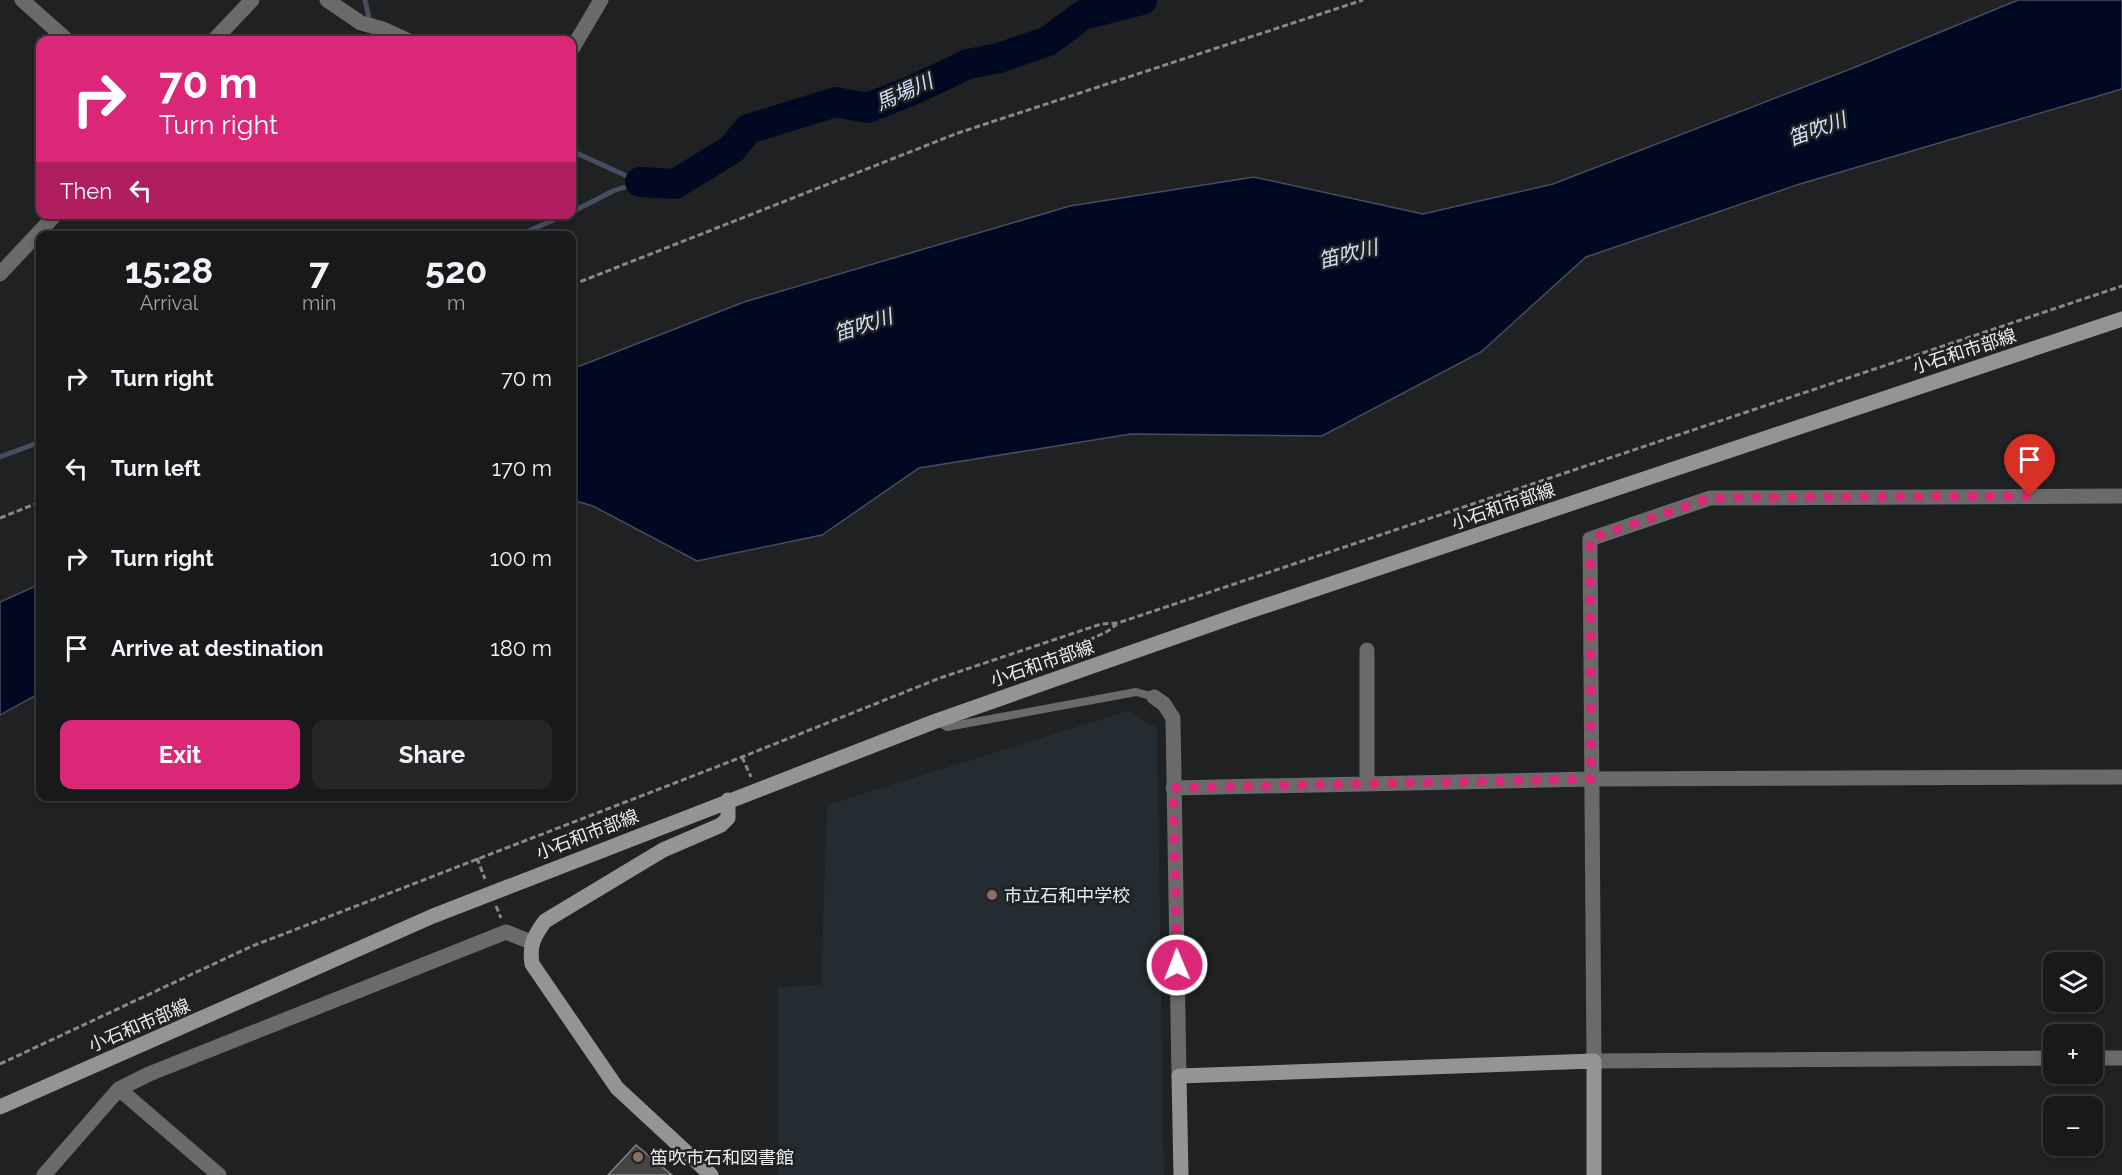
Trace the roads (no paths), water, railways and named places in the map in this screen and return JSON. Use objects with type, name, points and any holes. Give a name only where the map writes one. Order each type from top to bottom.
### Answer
[{"type":"main road","name":"小石和市部線","points":[[0,1107],[433,916],[936,720],[1260,608],[2122,319]]},
{"type":"main road","points":[[711,1175],[617,1088],[532,964],[531,942],[545,921],[663,850],[721,825],[728,818],[728,800]]},
{"type":"main road","points":[[1181,1175],[1179,1076],[1594,1061],[1594,1175]]},
{"type":"street","points":[[22,0],[62,36]]},
{"type":"street","points":[[218,36],[252,0]]},
{"type":"street","points":[[327,0],[361,23],[398,36]]},
{"type":"street","points":[[576,42],[601,0]]},
{"type":"street","points":[[40,231],[51,219]]},
{"type":"street","points":[[0,274],[36,235]]},
{"type":"street","points":[[2043,1058],[1594,1061],[1590,539],[1710,498],[2122,496]]},
{"type":"street","points":[[1367,650],[1367,784]]},
{"type":"street","points":[[1154,698],[1164,704],[1173,718],[1179,1076]]},
{"type":"street","points":[[1173,788],[1591,779],[2122,777]]},
{"type":"street","points":[[44,1175],[119,1089],[149,1074],[506,932],[531,942]]},
{"type":"street","points":[[2103,1058],[2122,1058]]},
{"type":"street","points":[[119,1089],[219,1175]]},
{"type":"lane","points":[[936,720],[947,727],[1136,692],[1154,698]]},
{"type":"water","name":"笛吹川","points":[[2018,0],[2122,0],[2122,89],[1800,184],[1586,257],[1481,352],[1322,436],[1131,434],[919,468],[822,535],[697,561],[593,506],[576,501],[576,367],[744,302],[1070,206],[1254,177],[1423,214],[1553,184],[1853,68]]},
{"type":"water","points":[[36,586],[36,695],[0,715],[0,602]]},
{"type":"waterway","points":[[365,0],[370,22]]},
{"type":"waterway","name":"馬場川","points":[[640,182],[675,184],[732,149],[748,129],[836,102],[867,108],[911,91],[968,64],[999,58],[1048,41],[1083,15],[1142,0]]},
{"type":"waterway","points":[[376,32],[381,36]]},
{"type":"waterway","points":[[576,153],[640,182]]},
{"type":"waterway","name":"馬場川","points":[[576,210],[613,191],[640,182]]},
{"type":"waterway","name":"馬場川","points":[[529,231],[555,219]]},
{"type":"waterway","name":"馬場川","points":[[0,457],[36,444]]},
{"type":"place","name":"市立石和中学校","points":[[992,895]]},
{"type":"place","name":"笛吹市石和図書館","points":[[638,1157]]}]
